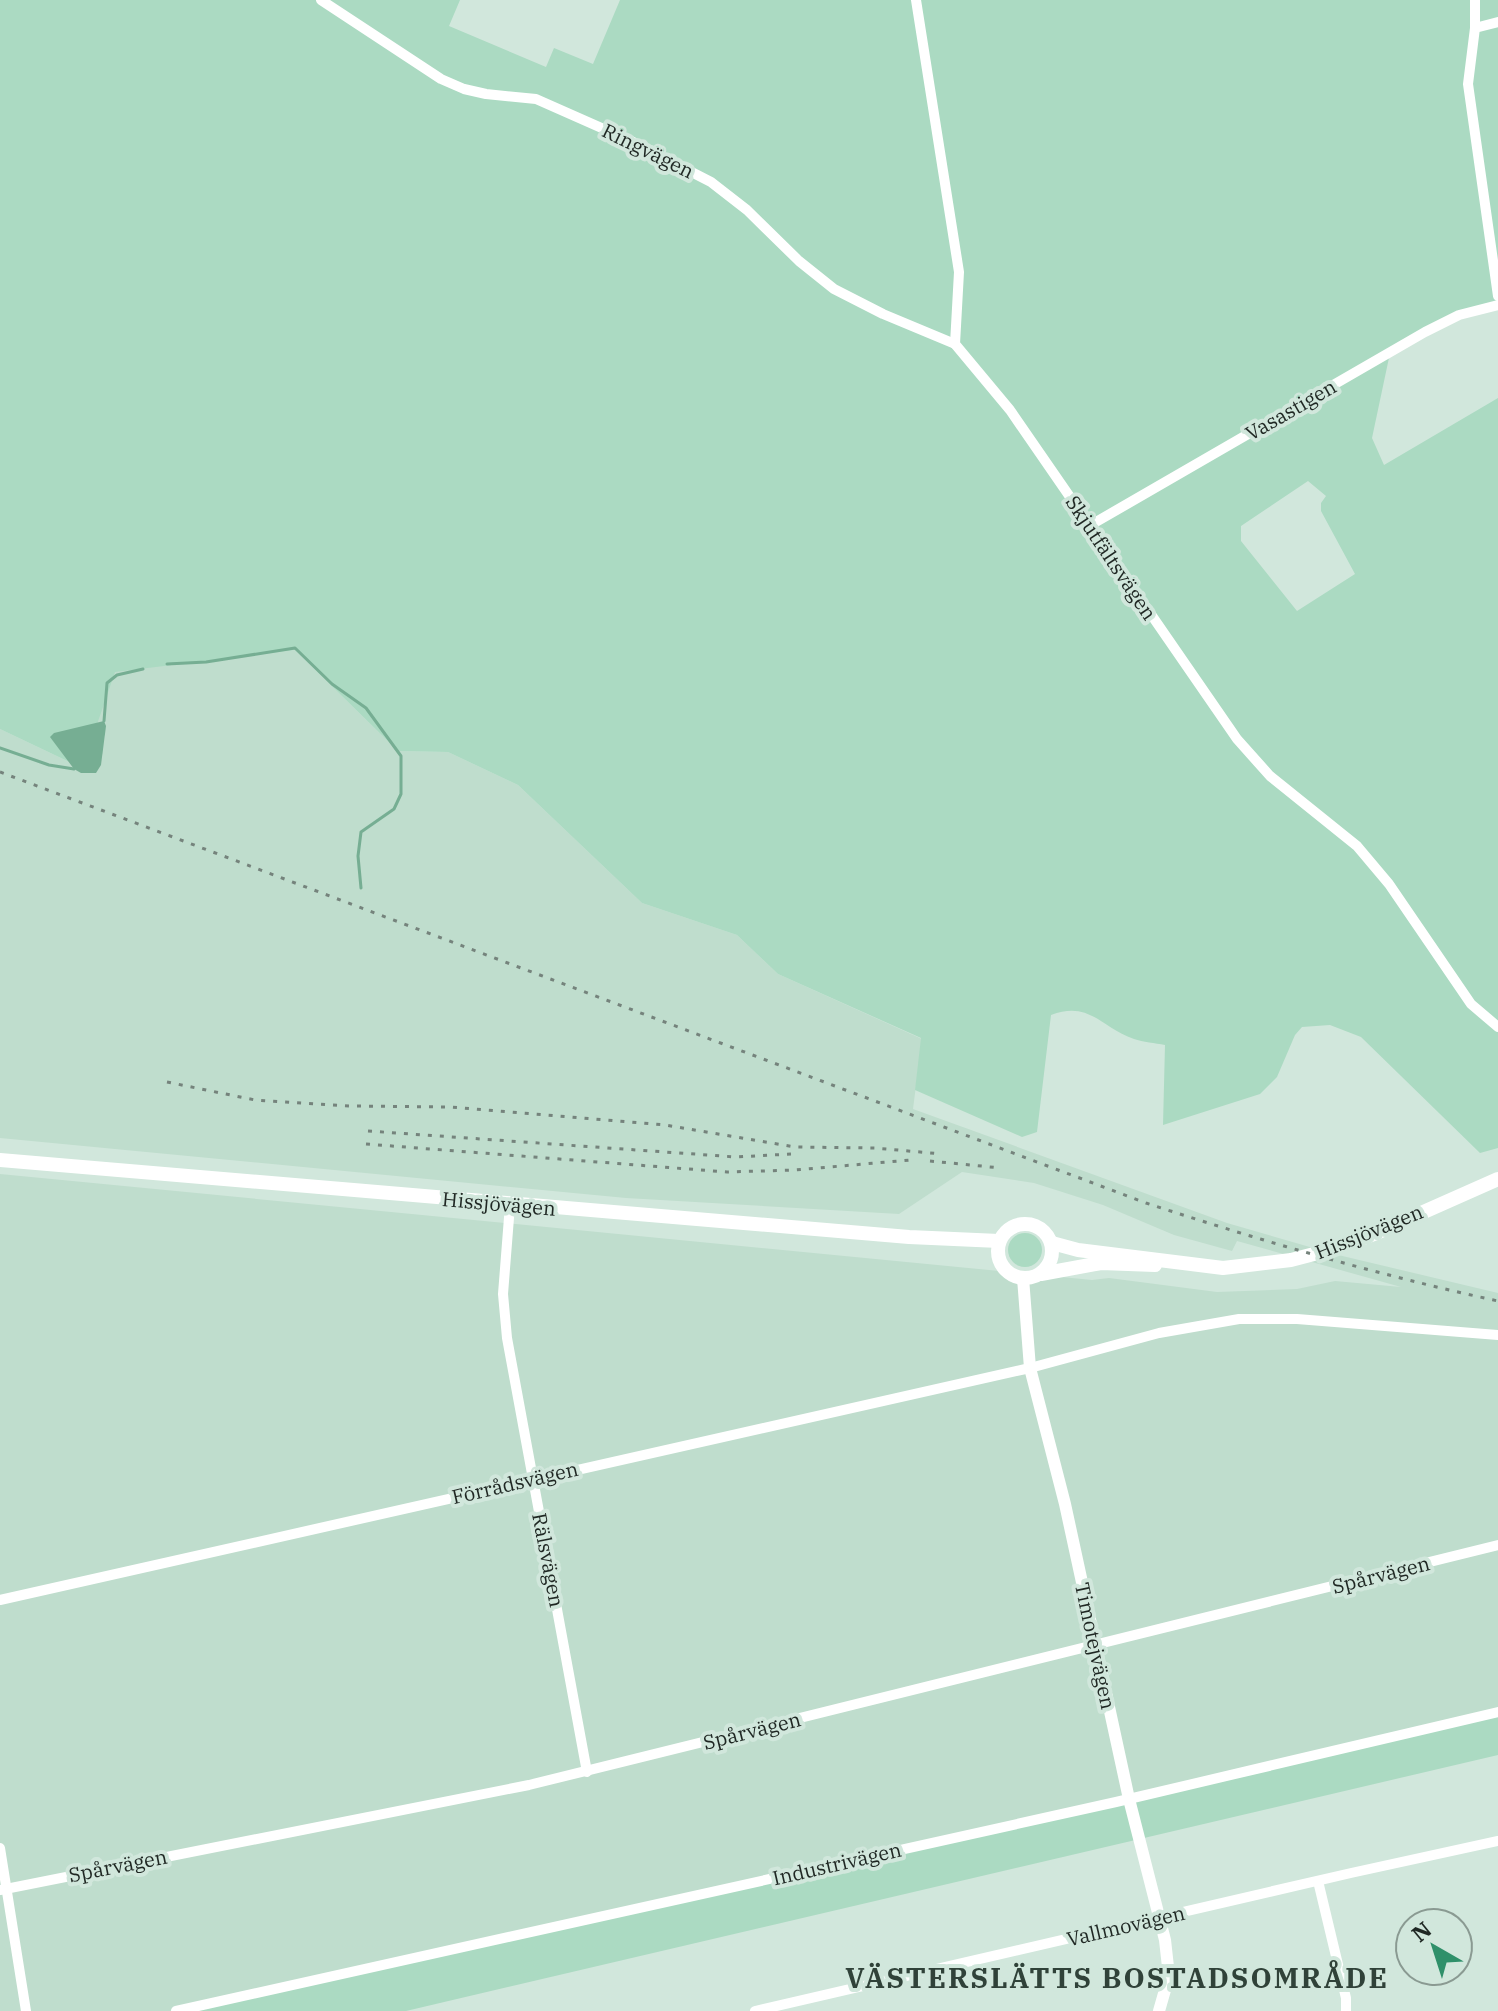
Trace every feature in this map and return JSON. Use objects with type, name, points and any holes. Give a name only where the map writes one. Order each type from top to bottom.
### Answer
[{"type":"main road","name":"Hissjövägen","points":[[0,1160],[510,1205],[909,1237],[999,1241]]},
{"type":"main road","name":"Hissjövägen","points":[[1052,1243],[1078,1250],[1223,1268],[1291,1260],[1374,1234],[1498,1179]]},
{"type":"main road","points":[[1024,1223],[1042,1229],[1052,1243],[1050,1263],[1040,1274],[1023,1278],[1008,1272],[998,1256],[999,1241],[1009,1228],[1024,1223]]},
{"type":"main road","name":"Hissjövägen","points":[[1040,1274],[1101,1263],[1187,1264]]},
{"type":"street","name":"Ringvägen","points":[[321,0],[441,79],[486,94],[536,99],[631,141],[711,182],[747,210],[799,261],[834,289],[955,344]]},
{"type":"street","points":[[916,0],[959,272],[955,344]]},
{"type":"street","points":[[1475,0],[1468,84],[1498,296]]},
{"type":"street","points":[[1475,28],[1498,22]]},
{"type":"street","name":"Vasastigen","points":[[1089,526],[1425,332],[1459,315],[1498,305]]},
{"type":"street","name":"Skjutfältsvägen","points":[[955,344],[1010,410],[1245,749],[1270,776],[1357,846],[1389,884],[1471,1004],[1498,1027]]},
{"type":"street","name":"Rälsvägen","points":[[510,1205],[503,1294],[507,1338],[587,1772]]},
{"type":"street","name":"Timotejvägen","points":[[1023,1278],[1030,1368],[1065,1504],[1129,1799],[1168,1958],[1169,1976],[1159,2011]]},
{"type":"street","points":[[1030,1368],[1159,1333],[1239,1319],[1297,1319],[1498,1335]]},
{"type":"street","name":"Förrådsvägen","points":[[0,1600],[1030,1368]]},
{"type":"street","name":"Spårvägen","points":[[3,1889],[587,1772],[1498,1545]]},
{"type":"street","name":"Industrivägen","points":[[176,2011],[1129,1799],[1498,1712]]},
{"type":"street","name":"Vallmovägen","points":[[755,2011],[1498,1841]]},
{"type":"street","points":[[0,1848],[3,1889],[26,2011]]},
{"type":"street","points":[[1318,1881],[1346,1998],[1346,2011]]},
{"type":"shaded area","points":[[0,0],[460,0],[449,26],[546,67],[554,48],[593,64],[620,0],[1498,0],[1498,305],[1459,315],[1390,353],[1372,438],[1384,465],[1498,398],[1498,1148],[1480,1153],[1361,1037],[1330,1025],[1302,1027],[1295,1035],[1277,1077],[1260,1094],[1163,1125],[1165,1045],[1134,1039],[1095,1017],[1076,1011],[1051,1015],[1037,1132],[1022,1137],[915,1090],[921,1038],[778,974],[737,935],[642,903],[518,785],[448,752],[398,751],[295,650],[115,672],[82,768],[0,729]],"holes":[[[1308,481],[1326,496],[1321,503],[1321,511],[1355,574],[1297,611],[1241,541],[1241,526]]]},
{"type":"shaded area","points":[[295,650],[398,751],[448,752],[518,785],[642,903],[737,935],[778,974],[922,1039],[913,1109],[1227,1223],[1334,1254],[1498,1293],[1498,1712],[225,2011],[0,2011],[0,1174],[1092,1280],[1109,1278],[1217,1292],[1297,1289],[1335,1281],[1401,1287],[1237,1241],[1232,1251],[1174,1235],[1103,1205],[1034,1183],[962,1172],[899,1214],[626,1198],[0,1138],[0,729],[82,768],[114,671]]},
{"type":"shaded area","points":[[104,721],[101,765],[96,773],[81,773],[74,769],[50,737],[54,733]]},
{"type":"shaded area","points":[[1025,1233],[1037,1238],[1042,1250],[1037,1262],[1025,1267],[1013,1262],[1008,1250],[1013,1238]]},
{"type":"shaded area","points":[[1498,1712],[1498,1755],[406,2011],[176,2011]]},
{"type":"waterway","points":[[167,664],[206,662],[295,648],[332,684],[366,708],[401,756],[401,794],[394,809],[361,832],[358,856],[361,888]]},
{"type":"waterway","points":[[104,721],[107,683],[117,675],[143,669]]},
{"type":"waterway","points":[[0,748],[49,765],[74,769]]},
{"type":"railway","points":[[0,772],[1146,1203],[1320,1256],[1498,1301]]},
{"type":"railway","points":[[167,1082],[255,1100],[349,1106],[450,1107],[665,1125],[795,1147],[875,1148],[942,1154]]},
{"type":"railway","points":[[368,1131],[736,1157],[791,1154]]},
{"type":"railway","points":[[366,1144],[727,1172],[795,1170],[910,1160]]},
{"type":"railway","points":[[930,1161],[1001,1168]]},
{"type":"district","name":"VÄSTERSLÄTTS BOSTADSOMRÅDE","points":[[1117,1978]]}]
